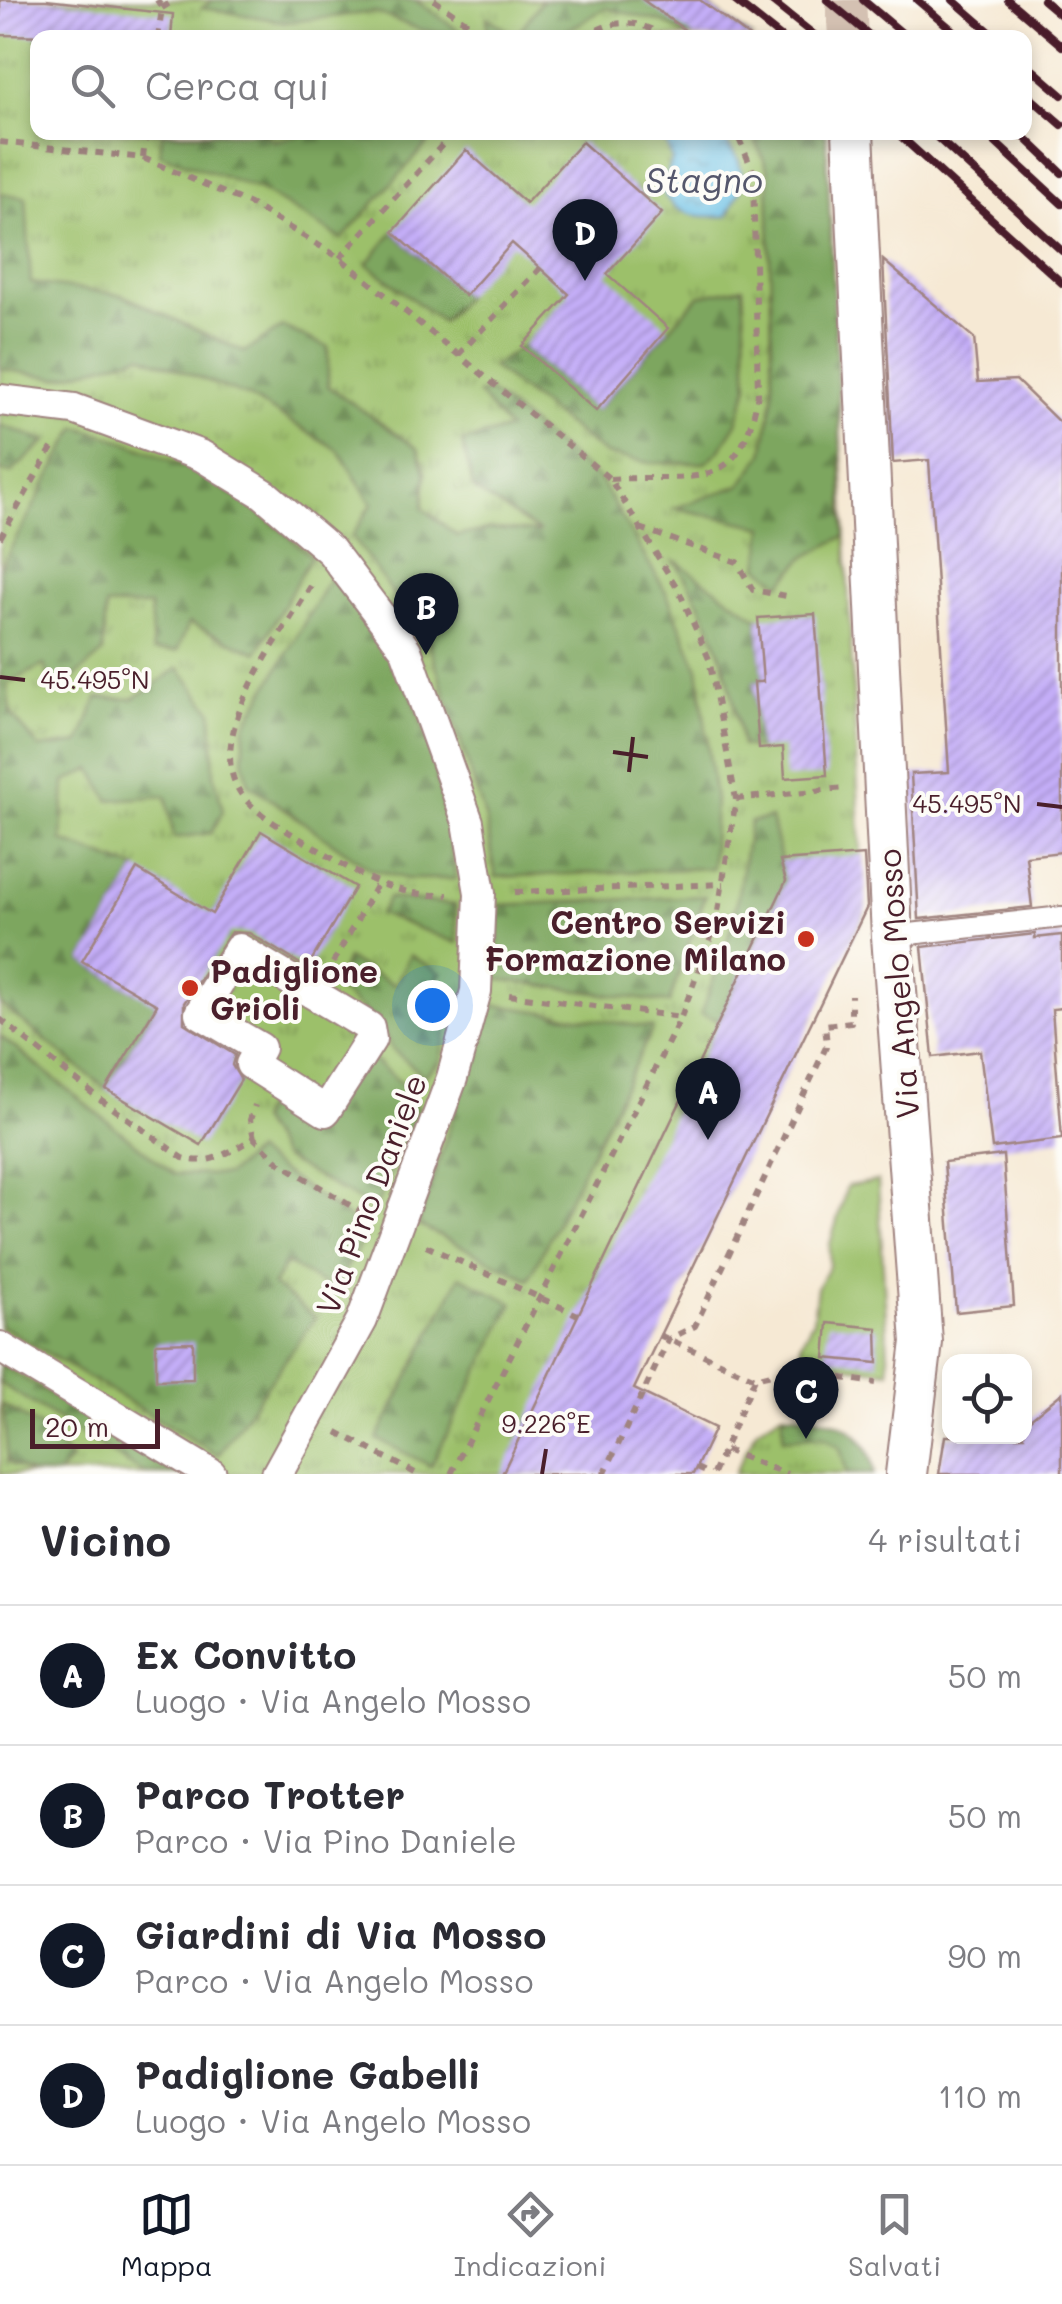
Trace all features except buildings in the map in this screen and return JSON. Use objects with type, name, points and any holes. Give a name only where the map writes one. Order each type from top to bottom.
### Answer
[{"type":"street","name":"Via Angelo Mosso","points":[[853,140],[892,936],[922,1342],[906,1474]]},
{"type":"street","name":"Via Pino Daniele","points":[[0,400],[74,409],[202,456],[264,494],[330,551],[406,650],[458,789],[480,893],[476,991],[452,1078],[362,1320],[277,1474]]},
{"type":"street","points":[[239,949],[364,1024],[370,1027],[370,1038],[325,1110],[251,1064],[260,1048],[200,1012],[239,949]]},
{"type":"street","points":[[0,1347],[211,1474]]},
{"type":"lane","points":[[892,936],[1062,917]]},
{"type":"path","points":[[158,30],[160,4],[175,0]]},
{"type":"path","points":[[434,0],[466,22],[471,30]]},
{"type":"path","points":[[595,30],[626,22],[646,30]]},
{"type":"path","points":[[143,158],[145,140]]},
{"type":"path","points":[[340,258],[447,140]]},
{"type":"path","points":[[610,479],[716,473],[734,460],[749,430],[758,394],[753,171],[739,140]]},
{"type":"path","points":[[0,142],[143,158],[250,204],[340,258],[610,479],[679,592],[709,659],[736,799],[716,924],[681,1017],[543,1297],[450,1474]]},
{"type":"path","points":[[458,355],[540,268]]},
{"type":"path","points":[[0,538],[74,409]]},
{"type":"path","points":[[639,528],[737,562],[752,590],[792,597]]},
{"type":"path","points":[[330,551],[234,718],[230,754],[237,788],[270,820],[376,886],[414,894],[724,884]]},
{"type":"path","points":[[736,799],[858,787]]},
{"type":"path","points":[[604,1474],[669,1339],[695,1326],[827,1044],[824,1025],[851,1022],[851,990]]},
{"type":"path","points":[[476,991],[681,1017]]},
{"type":"path","points":[[0,1019],[182,1158],[196,1162],[214,1160],[254,1138],[280,1163],[397,1232],[578,1315]]},
{"type":"path","points":[[660,1335],[755,1378],[788,1370],[879,1383]]},
{"type":"path","points":[[696,1468],[712,1474],[755,1378]]},
{"type":"path","points":[[309,1418],[417,1474]]},
{"type":"path","points":[[725,1450],[787,1474]]},
{"type":"path","points":[[759,1474],[763,1465]]},
{"type":"green space","points":[[0,0],[700,0],[741,30],[30,30],[30,140],[826,140],[864,914],[563,1474],[0,1474]]},
{"type":"green space","points":[[213,0],[415,0],[458,30],[421,30],[375,12],[287,22],[202,8]]},
{"type":"green space","points":[[542,0],[700,0],[741,30],[676,30],[665,23],[606,8],[568,30],[520,30]]},
{"type":"green space","points":[[487,17],[507,30],[488,30]]},
{"type":"green space","points":[[161,140],[431,140],[342,239],[260,190],[160,154]]},
{"type":"green space","points":[[755,140],[826,140],[845,536],[804,558],[781,584],[759,567],[764,527],[675,508],[741,485],[763,454],[773,398],[768,170]]},
{"type":"green space","points":[[0,194],[26,197],[31,283],[122,295],[244,352],[283,327],[328,347],[328,386],[418,449],[426,474],[423,508],[457,536],[492,529],[540,532],[474,490],[462,442],[508,429],[478,394],[489,391],[599,479],[666,592],[698,668],[715,800],[712,868],[496,877],[486,820],[429,644],[352,536],[372,504],[338,450],[249,397],[141,355],[58,378],[0,369]]},
{"type":"green space","points":[[393,232],[465,296],[442,322],[367,264]]},
{"type":"green space","points":[[743,287],[748,386],[737,423],[719,451],[705,463],[650,463],[605,454],[492,367],[522,346],[596,410],[699,296]]},
{"type":"green space","points":[[0,425],[46,441],[11,473],[0,471]]},
{"type":"green space","points":[[77,427],[143,448],[203,476],[258,512],[311,556],[257,653],[189,623],[177,651],[153,651],[150,606],[106,606],[103,653],[55,694],[44,665],[7,684],[10,712],[39,748],[80,743],[97,698],[133,699],[179,668],[212,711],[214,774],[223,811],[211,833],[174,838],[166,796],[109,800],[92,769],[65,782],[62,841],[137,869],[82,961],[135,992],[157,957],[178,969],[106,1089],[0,1004],[0,568]]},
{"type":"green space","points":[[674,560],[758,618],[763,682],[754,683],[759,749],[742,746],[719,649],[700,604]]},
{"type":"green space","points":[[330,578],[377,630],[404,676],[433,761],[456,879],[407,879],[370,869],[249,784],[243,759],[245,726]]},
{"type":"green space","points":[[771,818],[786,881],[719,1021],[701,1014],[733,924],[750,822]]},
{"type":"green space","points":[[705,896],[669,1003],[495,979],[499,905]]},
{"type":"green space","points":[[388,898],[455,905],[457,943],[380,914]]},
{"type":"green space","points":[[410,955],[441,973],[419,1002],[452,1005],[440,1061],[424,1076],[392,1049],[378,1022],[340,992],[336,981],[347,959],[395,985]]},
{"type":"green space","points":[[489,1004],[653,1028],[529,1279],[418,1225]]},
{"type":"green space","points":[[0,1036],[174,1174],[227,1175],[254,1152],[368,1232],[333,1290],[286,1263],[273,1285],[315,1318],[218,1455],[0,1325]]},
{"type":"green space","points":[[362,1051],[411,1091],[418,1110],[375,1209],[283,1158],[259,1120],[278,1080],[325,1110]]},
{"type":"green space","points":[[878,1181],[889,1371],[803,1361],[801,1343],[813,1320],[817,1288],[829,1266],[830,1244],[847,1186]]},
{"type":"green space","points":[[460,1276],[513,1303],[431,1466],[377,1439]]},
{"type":"green space","points":[[0,1364],[181,1474],[146,1474],[129,1464],[0,1383]]},
{"type":"green space","points":[[3,1405],[42,1428],[71,1459],[58,1474],[31,1474],[8,1462]]},
{"type":"green space","points":[[783,1413],[829,1420],[855,1434],[871,1457],[874,1474],[734,1474],[757,1429]]},
{"type":"green space","points":[[783,1413],[829,1420],[855,1434],[871,1457],[874,1474],[847,1474],[840,1448],[823,1436],[783,1439]]},
{"type":"water","name":"Stagno","points":[[658,140],[725,140],[738,159],[744,183],[727,216],[689,214],[667,199],[662,190],[672,160],[666,143]]},
{"type":"tunnel","points":[[846,0],[848,30]]},
{"type":"railway","points":[[734,0],[772,30]]},
{"type":"railway","points":[[770,0],[808,30]]},
{"type":"railway","points":[[827,0],[863,30]]},
{"type":"railway","points":[[863,0],[899,30]]},
{"type":"railway","points":[[917,0],[953,30]]},
{"type":"railway","points":[[953,0],[988,30]]},
{"type":"railway","points":[[1008,0],[1062,46]]},
{"type":"railway","points":[[1043,0],[1062,16]]},
{"type":"railway","points":[[1032,69],[1062,95]]},
{"type":"railway","points":[[1032,99],[1062,125]]},
{"type":"railway","points":[[905,140],[1062,283]]},
{"type":"railway","points":[[940,140],[1062,251]]},
{"type":"railway","points":[[993,140],[1062,204]]},
{"type":"railway","points":[[1027,140],[1062,173]]},
{"type":"place","name":"Padiglione Gabelli","points":[[585,281]]},
{"type":"place","name":"Parco Trotter","points":[[426,655]]},
{"type":"place","name":"Centro Servizi Formazione Milano","points":[[806,939]]},
{"type":"place","name":"Padiglione Grioli","points":[[190,988]]},
{"type":"place","name":"Ex Convitto","points":[[708,1140]]},
{"type":"place","name":"Giardini di Via Mosso","points":[[806,1439]]}]
